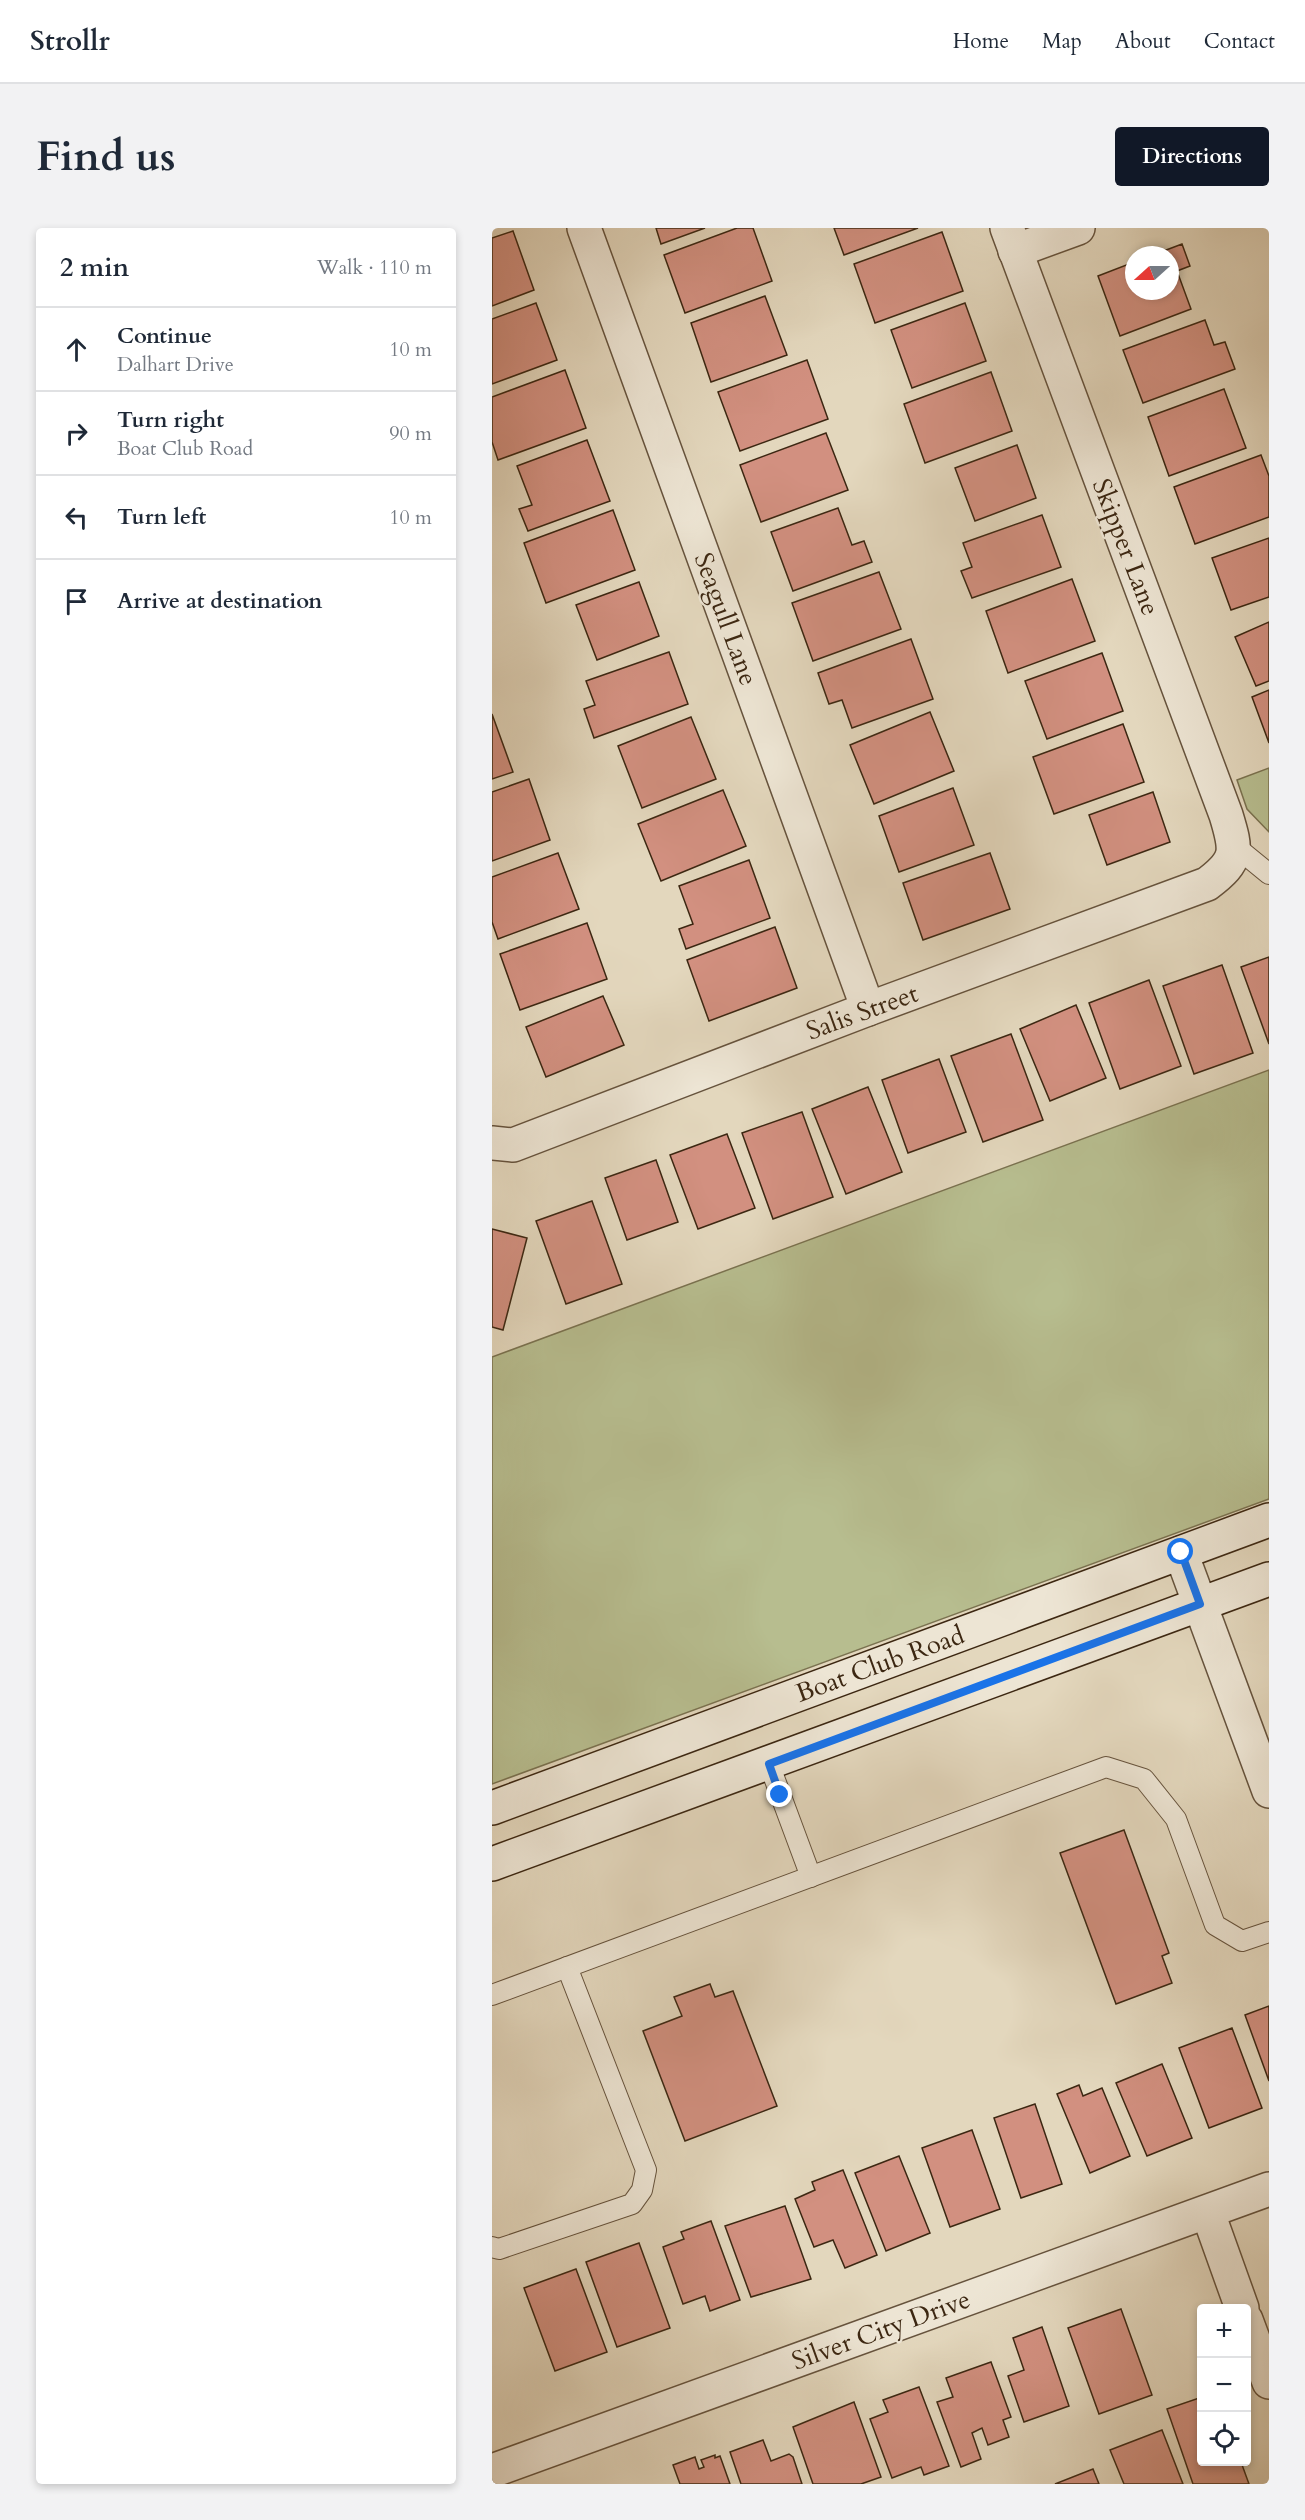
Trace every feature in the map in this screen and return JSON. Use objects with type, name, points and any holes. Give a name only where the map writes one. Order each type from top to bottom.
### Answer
[{"type":"street","name":"Seagull Lane","points":[[584,228],[868,1009]]},
{"type":"street","points":[[1011,240],[1078,228]]},
{"type":"street","name":"Skipper Lane","points":[[1011,240],[1222,804],[1232,857]]},
{"type":"street","name":"Salis Street","points":[[492,1143],[513,1145],[868,1009],[1207,884],[1232,857]]},
{"type":"street","name":"Boat Club Road","points":[[492,1808],[1269,1520]]},
{"type":"street","points":[[1181,1552],[1269,1791]]},
{"type":"street","points":[[492,1864],[1269,1579]]},
{"type":"street","name":"Silver City Drive","points":[[492,2471],[1269,2189]]},
{"type":"street","points":[[1208,2212],[1241,2304]]},
{"type":"street","points":[[1251,2333],[1269,2382]]},
{"type":"lane","points":[[1232,857],[1269,874]]},
{"type":"lane","points":[[769,1764],[811,1877]]},
{"type":"lane","points":[[492,1995],[1106,1767],[1144,1779],[1176,1819],[1215,1925],[1242,1941],[1269,1932]]},
{"type":"lane","points":[[494,2249],[632,2204],[642,2190],[646,2170],[567,1967]]},
{"type":"green space","points":[[1269,768],[1269,832],[1247,809],[1237,780]]},
{"type":"green space","points":[[1269,1070],[1269,1499],[492,1784],[492,1357]]},
{"type":"building","points":[[656,228],[705,228],[661,244]]},
{"type":"building","points":[[737,228],[753,228],[772,281],[685,313],[664,255]]},
{"type":"building","points":[[834,228],[918,228],[844,255]]},
{"type":"building","points":[[513,231],[534,290],[492,306],[492,238]]},
{"type":"building","points":[[942,232],[963,291],[875,323],[854,264]]},
{"type":"building","points":[[1182,244],[1190,266],[1179,270],[1179,246],[1177,246]]},
{"type":"building","points":[[1125,266],[1125,300],[1179,300],[1179,276],[1191,309],[1120,336],[1098,276]]},
{"type":"building","points":[[765,296],[787,355],[711,382],[691,323]]},
{"type":"building","points":[[536,303],[557,360],[492,384],[492,319]]},
{"type":"building","points":[[965,303],[986,361],[912,388],[891,330]]},
{"type":"building","points":[[1205,320],[1214,345],[1225,342],[1235,369],[1143,403],[1123,350]]},
{"type":"building","points":[[807,360],[828,419],[740,451],[718,392]]},
{"type":"building","points":[[565,370],[586,428],[498,460],[492,442],[492,397]]},
{"type":"building","points":[[991,372],[1012,431],[925,463],[904,404]]},
{"type":"building","points":[[1224,389],[1246,448],[1169,476],[1148,417]]},
{"type":"building","points":[[826,433],[848,490],[761,522],[740,465]]},
{"type":"building","points":[[587,440],[610,501],[528,531],[519,509],[532,505],[517,466]]},
{"type":"building","points":[[1017,445],[1036,498],[975,521],[955,468]]},
{"type":"building","points":[[1261,455],[1269,476],[1269,517],[1195,544],[1174,487]]},
{"type":"building","points":[[838,508],[852,545],[864,541],[872,562],[793,591],[771,532]]},
{"type":"building","points":[[613,510],[635,570],[546,603],[524,543]]},
{"type":"building","points":[[1042,515],[1061,567],[972,598],[961,571],[972,567],[963,543]]},
{"type":"building","points":[[1269,538],[1269,597],[1231,610],[1212,558]]},
{"type":"building","points":[[879,572],[901,629],[813,661],[792,603]]},
{"type":"building","points":[[1072,579],[1095,641],[1008,673],[986,611]]},
{"type":"building","points":[[639,582],[659,636],[597,660],[576,605]]},
{"type":"building","points":[[1269,622],[1269,681],[1256,686],[1235,637]]},
{"type":"building","points":[[911,639],[933,699],[852,728],[842,700],[829,704],[818,673]]},
{"type":"building","points":[[669,652],[688,704],[594,738],[584,709],[595,705],[586,681]]},
{"type":"building","points":[[1102,653],[1123,711],[1047,739],[1025,681]]},
{"type":"building","points":[[1269,690],[1269,743],[1252,697]]},
{"type":"building","points":[[930,712],[954,771],[874,804],[850,745]]},
{"type":"building","points":[[492,714],[513,772],[492,779]]},
{"type":"building","points":[[691,717],[716,779],[642,808],[618,746]]},
{"type":"building","points":[[1123,724],[1144,782],[1054,814],[1033,757]]},
{"type":"building","points":[[529,779],[550,840],[492,861],[492,792]]},
{"type":"building","points":[[953,788],[974,845],[899,872],[879,816]]},
{"type":"building","points":[[723,790],[746,846],[661,881],[638,824]]},
{"type":"building","points":[[1153,792],[1170,842],[1107,865],[1089,815]]},
{"type":"building","points":[[558,853],[579,909],[498,939],[492,922],[492,877]]},
{"type":"building","points":[[990,853],[1010,909],[923,940],[903,883]]},
{"type":"building","points":[[749,860],[770,918],[686,949],[679,929],[693,924],[679,886]]},
{"type":"building","points":[[587,923],[607,979],[520,1010],[500,954]]},
{"type":"building","points":[[775,927],[797,988],[709,1021],[687,960]]},
{"type":"building","points":[[1269,957],[1269,1044],[1241,967]]},
{"type":"building","points":[[1222,965],[1253,1053],[1194,1074],[1163,986]]},
{"type":"building","points":[[1149,980],[1181,1066],[1120,1089],[1089,1003]]},
{"type":"building","points":[[603,996],[624,1045],[546,1077],[526,1027]]},
{"type":"building","points":[[1076,1005],[1106,1078],[1050,1101],[1020,1029]]},
{"type":"building","points":[[1011,1034],[1043,1120],[983,1142],[951,1056]]},
{"type":"building","points":[[939,1059],[966,1132],[908,1153],[882,1080]]},
{"type":"building","points":[[868,1087],[902,1172],[846,1194],[812,1109]]},
{"type":"building","points":[[802,1112],[833,1197],[773,1219],[742,1133]]},
{"type":"building","points":[[727,1134],[755,1208],[698,1229],[670,1155]]},
{"type":"building","points":[[656,1160],[678,1222],[627,1240],[605,1178]]},
{"type":"building","points":[[592,1201],[622,1284],[566,1304],[536,1221]]},
{"type":"building","points":[[492,1229],[527,1238],[503,1330],[492,1327]]},
{"type":"building","points":[[1124,1830],[1169,1953],[1162,1956],[1172,1983],[1116,2004],[1060,1853]]},
{"type":"building","points":[[710,1984],[715,1997],[733,1991],[777,2106],[685,2141],[643,2031],[682,2016],[674,1997]]},
{"type":"building","points":[[1269,2006],[1269,2081],[1245,2015]]},
{"type":"building","points":[[1232,2028],[1262,2108],[1209,2128],[1179,2048]]},
{"type":"building","points":[[1162,2064],[1192,2138],[1147,2156],[1116,2083]]},
{"type":"building","points":[[1079,2085],[1083,2096],[1102,2088],[1130,2156],[1090,2173],[1057,2094]]},
{"type":"building","points":[[1035,2104],[1062,2184],[1021,2198],[994,2118]]},
{"type":"building","points":[[972,2130],[1000,2209],[950,2227],[922,2148]]},
{"type":"building","points":[[899,2156],[930,2233],[886,2251],[855,2173]]},
{"type":"building","points":[[843,2170],[877,2255],[845,2268],[833,2240],[814,2247],[795,2199],[815,2190],[812,2182]]},
{"type":"building","points":[[785,2206],[811,2279],[751,2297],[725,2226]]},
{"type":"building","points":[[711,2221],[740,2300],[710,2311],[705,2296],[683,2304],[663,2247],[684,2239],[681,2232]]},
{"type":"building","points":[[639,2243],[670,2328],[617,2347],[586,2262]]},
{"type":"building","points":[[576,2269],[607,2352],[555,2371],[524,2288]]},
{"type":"building","points":[[1121,2309],[1152,2395],[1099,2414],[1068,2328]]},
{"type":"building","points":[[1042,2327],[1069,2406],[1024,2422],[1008,2376],[1024,2370],[1013,2338]]},
{"type":"building","points":[[991,2362],[1011,2417],[1003,2420],[1009,2437],[988,2445],[982,2428],[972,2433],[981,2459],[961,2467],[937,2402],[953,2397],[946,2378]]},
{"type":"building","points":[[919,2387],[949,2466],[924,2475],[921,2467],[892,2478],[870,2419],[888,2412],[883,2400]]},
{"type":"building","points":[[1197,2399],[1197,2466],[1242,2466],[1249,2484],[1193,2484],[1167,2409]]},
{"type":"building","points":[[854,2402],[881,2477],[861,2484],[813,2484],[793,2427]]},
{"type":"building","points":[[1162,2430],[1183,2484],[1124,2484],[1110,2450]]},
{"type":"building","points":[[763,2440],[771,2461],[789,2454],[793,2457],[802,2484],[741,2484],[730,2452]]},
{"type":"building","points":[[715,2455],[715,2458],[720,2456],[730,2484],[680,2484],[673,2465],[695,2457],[699,2469],[704,2467],[701,2460]]},
{"type":"building","points":[[1093,2469],[1099,2484],[1055,2484]]},
{"type":"route","points":[[780,1795],[769,1764],[1200,1604],[1181,1552]]}]
